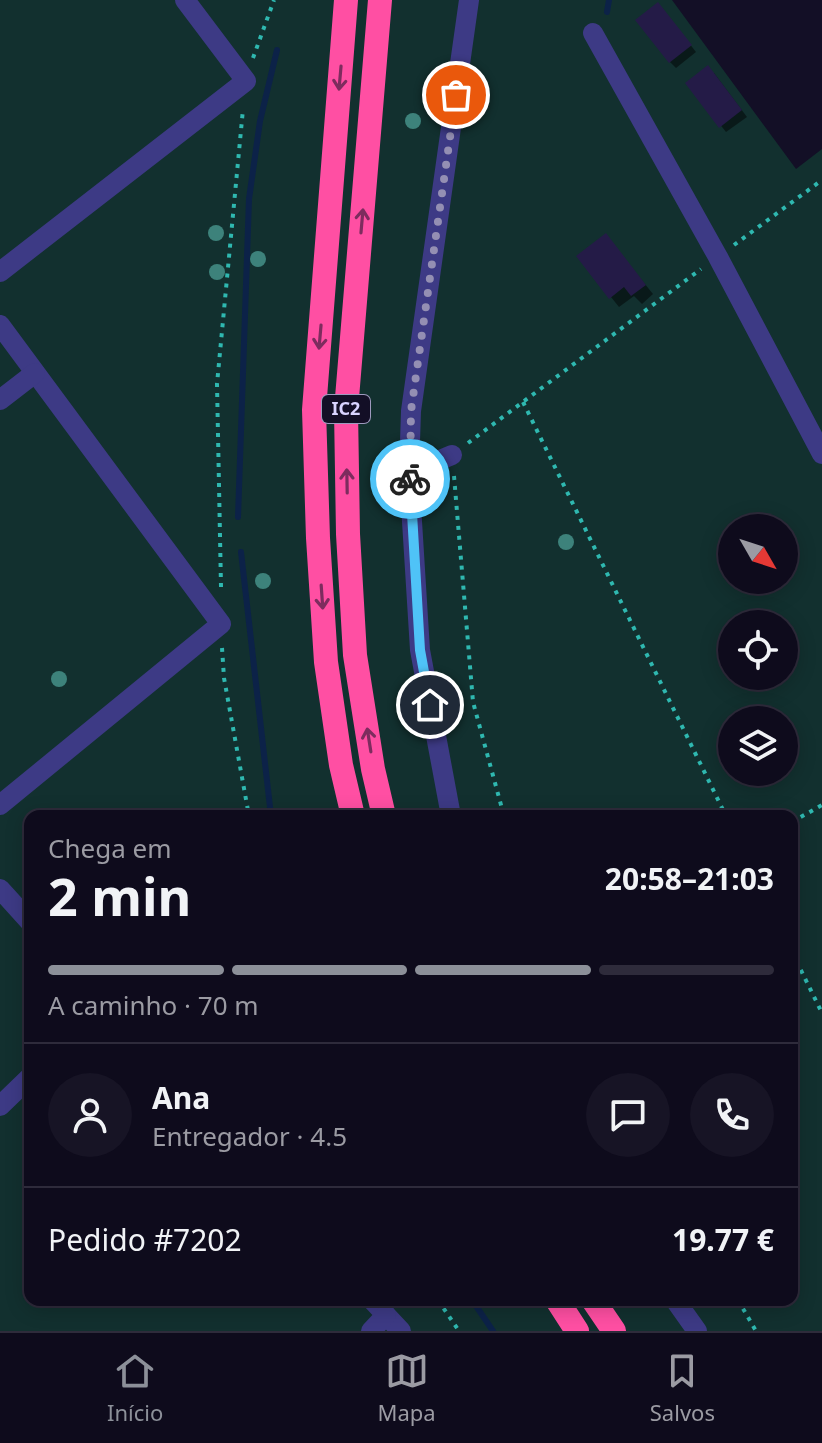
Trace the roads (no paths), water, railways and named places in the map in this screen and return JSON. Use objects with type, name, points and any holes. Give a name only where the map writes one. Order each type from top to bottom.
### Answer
[{"type":"highway","name":"IC2","points":[[346,0],[314,410],[326,662],[341,765],[352,810]]},
{"type":"highway","name":"IC2","points":[[380,0],[346,410],[348,534],[355,655],[383,810]]},
{"type":"highway","points":[[561,1306],[577,1331]]},
{"type":"highway","points":[[597,1306],[614,1331]]},
{"type":"street","points":[[0,272],[246,81],[185,0]]},
{"type":"street","points":[[450,810],[420,650],[409,473],[411,411],[469,0]]},
{"type":"street","points":[[593,33],[718,257],[822,454]]},
{"type":"street","points":[[0,325],[221,624],[0,805]]},
{"type":"street","points":[[0,400],[35,373]]},
{"type":"street","points":[[409,473],[452,455]]},
{"type":"street","points":[[0,889],[24,915]]},
{"type":"street","points":[[0,1106],[24,1083]]},
{"type":"street","points":[[679,1306],[697,1331]]},
{"type":"street","points":[[371,1331],[379,1307],[401,1331]]},
{"type":"waterway","points":[[607,12],[609,0]]},
{"type":"waterway","points":[[238,517],[249,199],[260,121],[277,50]]},
{"type":"waterway","points":[[241,552],[270,810]]},
{"type":"waterway","points":[[476,1306],[493,1331]]}]
